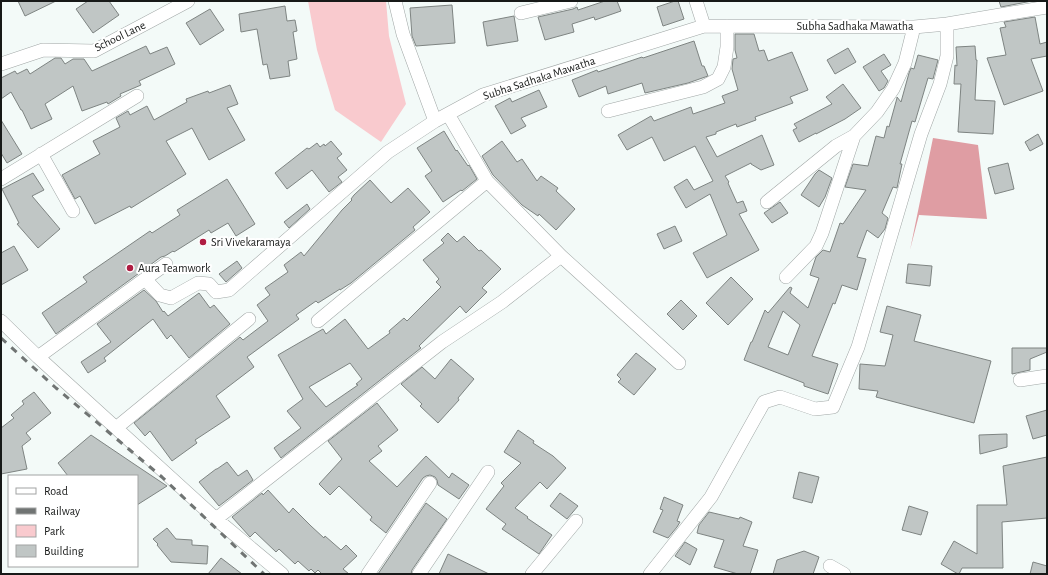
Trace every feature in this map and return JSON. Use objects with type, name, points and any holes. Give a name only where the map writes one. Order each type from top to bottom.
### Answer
[{"type":"street","name":"School Lane","points":[[1,64],[43,50],[94,51],[188,1]]},
{"type":"street","points":[[395,1],[403,34],[435,121]]},
{"type":"street","points":[[521,13],[571,1]]},
{"type":"street","points":[[696,1],[704,26]]},
{"type":"street","name":"Subha Sadhaka Mawatha","points":[[145,279],[160,295],[171,298],[198,283],[209,284],[216,292],[229,290],[388,152],[435,121],[483,95],[704,26],[914,27],[947,24],[1047,7]]},
{"type":"street","points":[[650,574],[711,496],[764,402],[780,397],[815,409],[833,407],[858,347],[921,134],[940,84],[947,56],[947,24]]},
{"type":"street","points":[[608,111],[703,87],[718,79],[724,67],[727,47],[727,26]]},
{"type":"street","points":[[767,202],[836,146],[854,136],[877,112],[893,89],[905,63],[914,27]]},
{"type":"street","points":[[1,179],[137,96]]},
{"type":"street","points":[[448,114],[487,182],[561,256],[679,363]]},
{"type":"street","points":[[786,277],[816,246],[822,233],[854,136]]},
{"type":"street","points":[[41,154],[74,211]]},
{"type":"street","points":[[318,321],[487,182]]},
{"type":"street","points":[[216,519],[442,342],[502,302],[561,256]]},
{"type":"street","points":[[38,357],[166,264]]},
{"type":"street","points":[[116,428],[248,320]]},
{"type":"street","points":[[1,322],[216,519],[282,574]]},
{"type":"street","points":[[1020,380],[1047,376]]},
{"type":"street","points":[[419,574],[488,472]]},
{"type":"street","points":[[368,574],[430,483]]},
{"type":"street","points":[[532,574],[576,521]]},
{"type":"street","points":[[830,566],[844,574]]},
{"type":"green space","points":[[308,1],[386,1],[389,36],[406,104],[381,142],[335,110],[317,50]]},
{"type":"shaded area","points":[[933,138],[978,145],[987,219],[919,215],[910,250]]},
{"type":"building","points":[[18,1],[56,1],[25,16]]},
{"type":"building","points":[[88,1],[109,1],[119,15],[93,33],[76,9]]},
{"type":"building","points":[[605,1],[617,1],[621,11],[595,20],[594,17],[572,24],[574,32],[545,40],[538,17],[577,7],[578,10]]},
{"type":"building","points":[[678,1],[684,19],[663,26],[657,7]]},
{"type":"building","points":[[999,1],[1032,1],[1001,7]]},
{"type":"building","points":[[452,5],[455,43],[416,46],[412,36],[410,8]]},
{"type":"building","points":[[285,6],[287,21],[295,20],[297,31],[293,32],[297,59],[288,61],[290,76],[270,79],[267,64],[263,65],[257,29],[241,32],[239,14]]},
{"type":"building","points":[[210,9],[224,30],[200,45],[186,23]]},
{"type":"building","points":[[514,16],[518,41],[487,46],[483,22]]},
{"type":"building","points":[[1035,17],[1040,44],[1047,42],[1047,56],[1031,59],[1043,91],[1004,105],[987,58],[1006,55],[1000,28],[1006,27],[1004,22]]},
{"type":"building","points":[[735,34],[754,34],[759,51],[764,50],[768,61],[792,52],[808,90],[790,97],[793,103],[755,117],[756,120],[737,127],[736,124],[716,132],[716,134],[706,137],[717,157],[762,135],[774,165],[761,170],[751,163],[725,176],[729,182],[728,183],[737,203],[743,201],[747,211],[739,214],[759,250],[707,278],[693,253],[727,235],[710,194],[686,208],[674,187],[687,179],[694,190],[713,181],[695,146],[664,161],[652,137],[627,150],[618,135],[651,116],[654,121],[691,107],[693,114],[725,103],[722,96],[738,90],[732,69],[733,59],[737,58],[735,50]]},
{"type":"building","points":[[694,41],[702,66],[704,66],[708,76],[688,83],[645,93],[642,83],[608,94],[606,86],[579,97],[572,80],[597,70],[598,72]]},
{"type":"building","points":[[146,46],[150,54],[167,47],[175,64],[139,81],[141,85],[120,94],[121,96],[108,104],[107,102],[82,111],[73,86],[45,104],[52,119],[31,129],[11,92],[1,99],[1,78],[15,71],[17,74],[27,69],[30,74],[55,58],[61,58],[65,64],[73,59],[84,59],[92,71]]},
{"type":"building","points":[[975,46],[977,60],[975,100],[995,101],[993,134],[958,132],[961,84],[954,84],[955,65],[957,66],[956,47]]},
{"type":"building","points":[[848,48],[856,62],[835,74],[827,60]]},
{"type":"building","points":[[884,54],[891,65],[881,71],[888,81],[884,88],[879,91],[863,67]]},
{"type":"building","points":[[918,55],[938,60],[933,79],[928,78],[915,122],[912,121],[900,164],[902,164],[897,188],[893,187],[882,213],[888,218],[885,229],[878,238],[867,230],[857,257],[866,259],[857,290],[842,285],[835,304],[833,303],[812,356],[838,364],[828,394],[804,386],[804,383],[744,360],[765,310],[768,313],[790,287],[792,288],[790,293],[808,308],[819,278],[810,275],[816,257],[823,250],[830,252],[840,223],[843,224],[866,190],[845,187],[853,164],[868,166],[876,136],[884,138],[887,126],[889,127],[897,97],[901,102],[909,73],[911,68],[914,69]],"holes":[[[783,311],[800,325],[788,355],[768,347]]]},
{"type":"building","points":[[843,84],[861,108],[845,119],[799,142],[793,130],[797,128],[794,124],[832,104],[826,97]]},
{"type":"building","points":[[230,85],[238,104],[227,108],[245,140],[209,160],[192,128],[166,141],[186,174],[131,208],[130,206],[95,224],[80,196],[75,199],[62,175],[100,154],[93,141],[120,127],[116,118],[128,111],[130,115],[147,106],[154,120],[187,102],[186,99],[208,91],[209,93]]},
{"type":"building","points":[[539,90],[547,107],[521,118],[526,126],[511,134],[495,106],[510,98],[512,102]]},
{"type":"building","points":[[1,120],[22,154],[7,163],[1,153]]},
{"type":"building","points":[[444,131],[456,151],[457,150],[468,166],[469,165],[477,179],[462,191],[461,190],[443,202],[425,176],[432,171],[417,148]]},
{"type":"building","points":[[1038,134],[1043,144],[1030,151],[1025,142]]},
{"type":"building","points":[[331,141],[342,154],[337,158],[347,170],[338,177],[342,182],[329,192],[312,170],[287,189],[275,173],[307,148],[309,149],[317,143],[320,147],[324,144],[325,146]]},
{"type":"building","points":[[502,141],[517,162],[522,159],[537,181],[541,176],[558,188],[556,191],[575,209],[556,230],[539,214],[538,216],[522,205],[493,175],[482,156]]},
{"type":"building","points":[[1008,163],[1014,189],[995,194],[988,168]]},
{"type":"building","points":[[819,170],[832,178],[825,197],[819,207],[801,195]]},
{"type":"building","points":[[33,173],[44,190],[32,196],[60,229],[38,248],[17,224],[19,223],[2,189]]},
{"type":"building","points":[[227,179],[255,224],[236,236],[228,223],[211,233],[209,230],[174,252],[173,251],[161,257],[56,334],[42,313],[87,282],[83,277],[150,231],[152,233],[180,215],[177,210]]},
{"type":"building","points":[[370,180],[391,203],[408,188],[430,212],[413,227],[415,230],[351,283],[318,303],[316,301],[296,315],[299,319],[247,357],[254,367],[216,396],[230,417],[195,440],[197,443],[172,461],[150,431],[145,436],[134,423],[240,337],[243,340],[268,321],[257,305],[270,295],[265,288],[288,272],[284,265],[301,252],[304,256],[352,200],[351,199],[354,195]]},
{"type":"building","points":[[780,202],[788,213],[772,223],[764,213]]},
{"type":"building","points":[[307,204],[310,209],[289,228],[284,222]]},
{"type":"building","points":[[675,226],[682,241],[664,249],[657,234]]},
{"type":"building","points":[[448,233],[457,242],[464,236],[479,251],[481,250],[501,269],[482,288],[487,292],[466,313],[460,306],[419,346],[421,348],[281,458],[274,448],[301,428],[287,411],[303,399],[278,355],[323,329],[326,334],[345,319],[368,349],[390,333],[389,331],[404,318],[407,321],[441,287],[436,282],[439,279],[423,260],[444,243],[441,240]],"holes":[[[350,363],[362,379],[356,384],[358,385],[326,407],[309,387]]]},
{"type":"building","points":[[14,246],[28,270],[1,285],[1,253]]},
{"type":"building","points":[[237,261],[242,268],[226,282],[219,274]]},
{"type":"building","points":[[908,264],[932,266],[930,286],[906,283]]},
{"type":"building","points":[[731,277],[753,299],[728,325],[706,303]]},
{"type":"building","points":[[144,290],[156,301],[163,312],[164,311],[168,316],[199,293],[210,308],[214,305],[230,324],[189,358],[171,335],[167,339],[153,319],[104,358],[106,361],[88,373],[81,362],[111,342],[97,324]]},
{"type":"building","points":[[681,300],[697,316],[683,330],[667,314]]},
{"type":"building","points":[[887,306],[921,315],[914,341],[991,361],[974,423],[876,397],[878,391],[859,389],[860,364],[885,366],[893,335],[880,332]]},
{"type":"building","points":[[1012,348],[1047,348],[1047,352],[1030,359],[1030,370],[1012,374]]},
{"type":"building","points":[[636,353],[656,369],[634,395],[618,382],[621,379],[617,375]]},
{"type":"building","points":[[451,359],[474,379],[458,398],[459,400],[438,423],[420,406],[422,404],[401,384],[422,367],[435,379]]},
{"type":"building","points":[[34,392],[51,413],[26,433],[31,439],[22,446],[27,469],[1,474],[1,428],[14,418],[11,415],[24,404],[22,401]]},
{"type":"building","points":[[377,403],[398,430],[378,446],[382,451],[369,461],[397,487],[426,456],[449,478],[452,473],[469,485],[459,499],[438,485],[435,477],[430,475],[426,476],[423,478],[386,533],[370,520],[372,517],[339,486],[330,495],[319,484],[342,459],[328,441]]},
{"type":"building","points":[[1047,410],[1047,435],[1033,439],[1026,416]]},
{"type":"building","points":[[518,430],[534,441],[533,443],[553,456],[566,468],[547,489],[540,482],[515,508],[552,535],[539,554],[502,529],[506,524],[486,509],[504,486],[501,483],[521,463],[504,452]]},
{"type":"building","points":[[1007,434],[1007,447],[980,454],[979,435]]},
{"type":"building","points":[[91,435],[167,486],[138,504],[138,475],[67,475],[58,463]]},
{"type":"building","points":[[1047,457],[1047,518],[1002,522],[1003,568],[962,568],[958,574],[941,564],[954,541],[977,554],[977,505],[1007,505],[1003,466]]},
{"type":"building","points":[[227,462],[238,476],[247,470],[253,480],[219,506],[199,482]]},
{"type":"building","points":[[799,472],[819,477],[812,503],[793,498]]},
{"type":"building","points":[[268,490],[289,513],[293,508],[324,538],[325,536],[341,550],[346,545],[357,556],[343,569],[349,574],[322,574],[318,570],[315,573],[311,569],[309,571],[298,561],[295,564],[279,549],[276,552],[255,532],[250,537],[232,517],[262,493],[263,495]]},
{"type":"building","points":[[560,493],[578,506],[567,519],[550,506]]},
{"type":"building","points":[[664,497],[683,505],[677,521],[680,522],[668,538],[653,532],[663,510],[660,509]]},
{"type":"building","points":[[426,503],[447,519],[412,570],[411,574],[378,574]]},
{"type":"building","points":[[909,506],[928,512],[921,535],[902,530]]},
{"type":"building","points":[[709,512],[739,519],[740,517],[752,522],[743,546],[758,550],[750,574],[738,574],[714,567],[724,540],[697,533],[699,525]]},
{"type":"building","points":[[167,528],[176,539],[192,540],[192,545],[208,546],[207,564],[171,562],[153,539]]},
{"type":"building","points":[[685,542],[697,549],[690,565],[675,556]]},
{"type":"building","points":[[804,551],[819,557],[813,574],[773,574],[777,560]]},
{"type":"building","points":[[448,554],[489,574],[439,574]]},
{"type":"building","points":[[221,558],[242,574],[208,574]]},
{"type":"building","points":[[1033,562],[1047,566],[1047,574],[1030,574]]},
{"type":"railway","points":[[1,338],[56,388],[162,477],[264,574]]},
{"type":"place","name":"Sri Vivekaramaya","points":[[203,242]]},
{"type":"place","name":"Aura Teamwork","points":[[130,268]]}]
